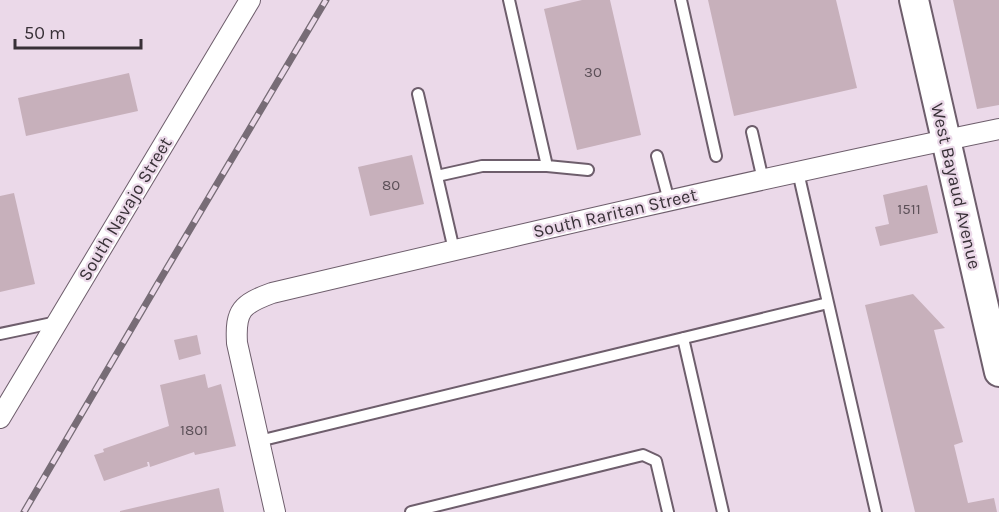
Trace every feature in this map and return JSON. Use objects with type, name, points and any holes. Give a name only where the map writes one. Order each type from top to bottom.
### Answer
[{"type":"street","name":"South Navajo Street","points":[[0,418],[250,0]]},
{"type":"street","name":"West Bayaud Avenue","points":[[914,0],[999,372]]},
{"type":"street","name":"South Raritan Street","points":[[259,441],[237,343],[236,328],[239,314],[252,301],[272,293],[454,250],[999,129]]},
{"type":"street","points":[[259,441],[275,512]]},
{"type":"lane","points":[[509,0],[547,166]]},
{"type":"lane","points":[[681,0],[716,156]]},
{"type":"lane","points":[[418,94],[454,250]]},
{"type":"lane","points":[[752,132],[763,180]]},
{"type":"lane","points":[[657,156],[669,201]]},
{"type":"lane","points":[[437,176],[482,166],[547,166],[588,170]]},
{"type":"lane","points":[[798,172],[876,512]]},
{"type":"lane","points":[[259,441],[828,303]]},
{"type":"lane","points":[[0,334],[57,322]]},
{"type":"lane","points":[[683,339],[723,512]]},
{"type":"lane","points":[[411,512],[643,455],[656,460],[668,512]]},
{"type":"building","points":[[582,0],[610,0],[641,135],[577,150],[544,9]]},
{"type":"building","points":[[708,0],[836,0],[857,88],[734,116]]},
{"type":"building","points":[[953,0],[999,0],[999,105],[977,109]]},
{"type":"building","points":[[129,73],[138,111],[26,136],[18,98]]},
{"type":"building","points":[[412,155],[424,204],[370,216],[358,167]]},
{"type":"building","points":[[927,185],[938,233],[880,246],[875,227],[889,224],[883,195]]},
{"type":"building","points":[[14,193],[35,284],[0,292],[0,196]]},
{"type":"building","points":[[913,294],[945,328],[934,330],[963,442],[954,445],[968,503],[994,498],[997,512],[915,512],[865,305]]},
{"type":"building","points":[[197,335],[201,354],[179,360],[174,340]]},
{"type":"building","points":[[205,374],[208,388],[221,384],[236,446],[195,455],[194,452],[150,467],[147,462],[148,466],[104,481],[94,455],[104,452],[103,449],[169,426],[160,385]]},
{"type":"building","points":[[219,488],[224,512],[120,512],[120,511]]},
{"type":"railway","points":[[24,512],[326,0]]}]
